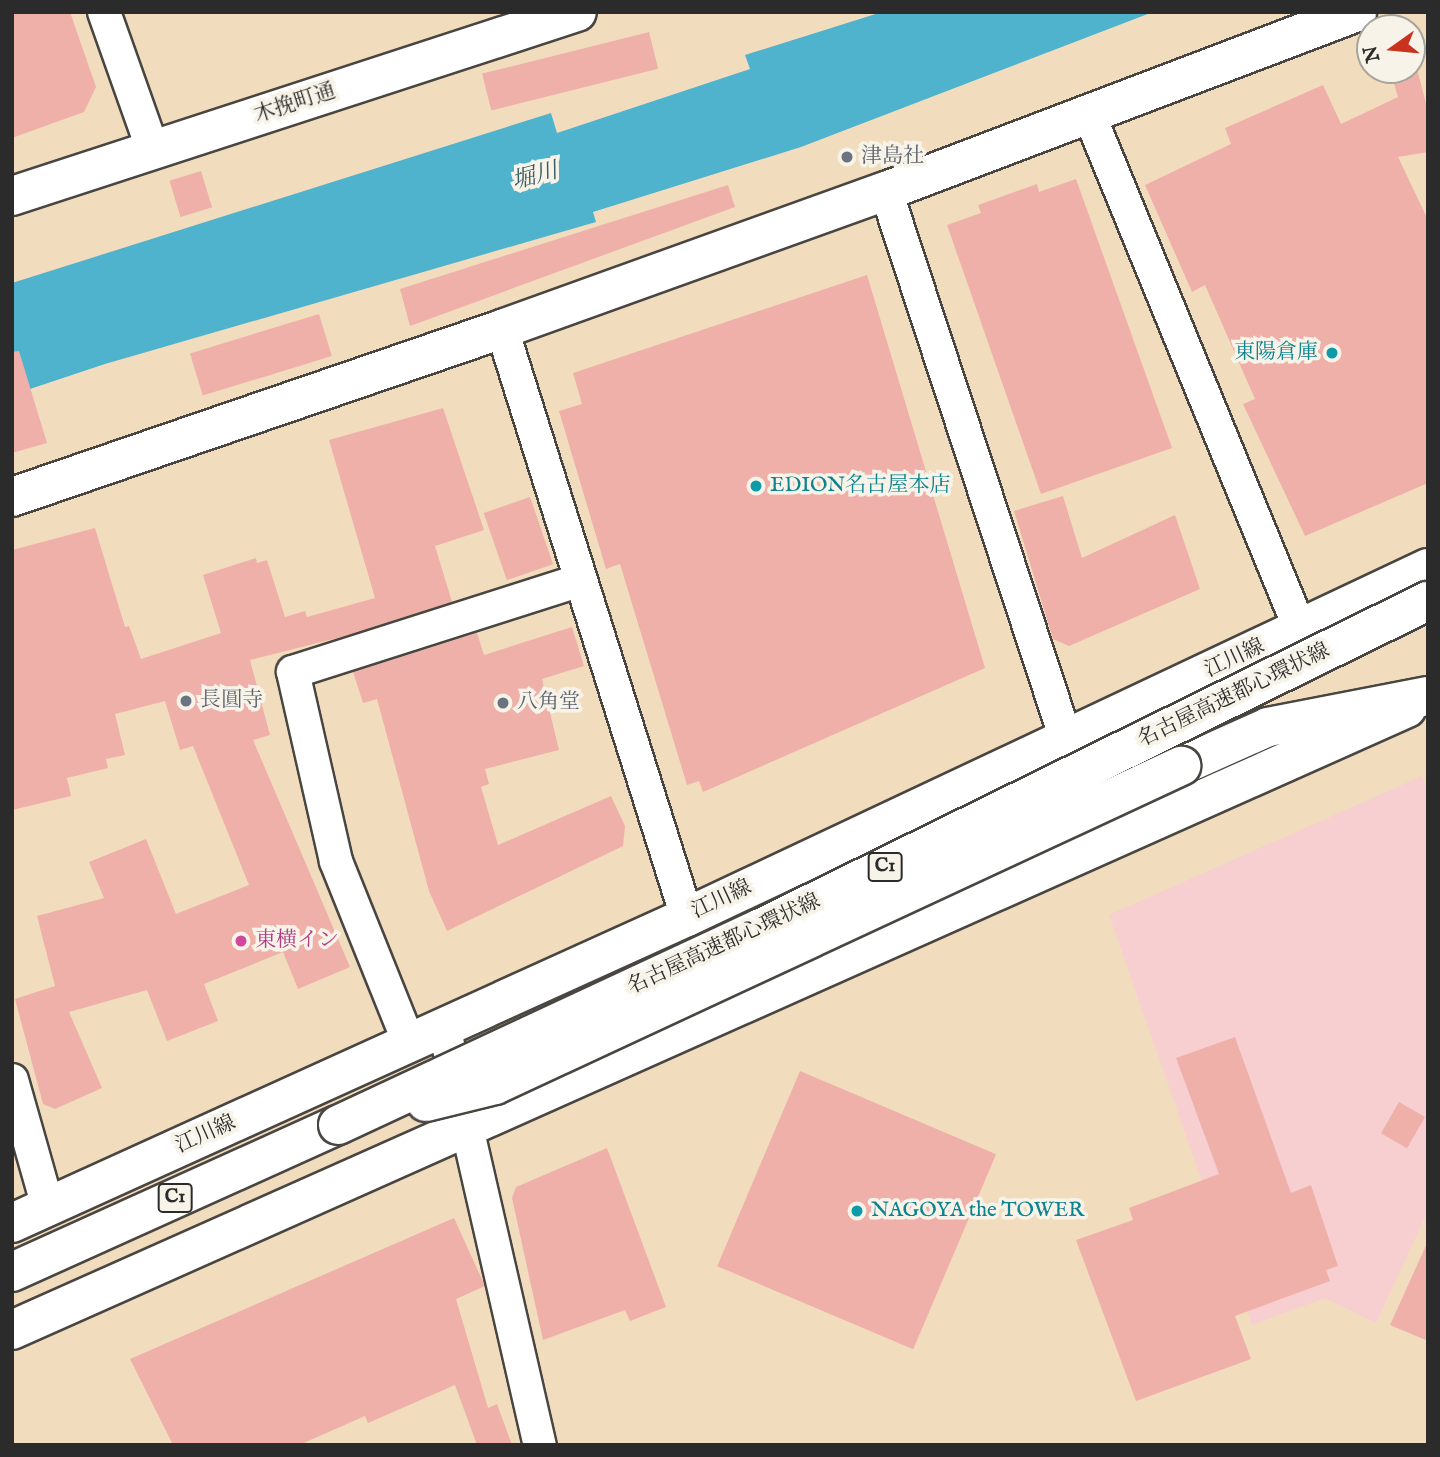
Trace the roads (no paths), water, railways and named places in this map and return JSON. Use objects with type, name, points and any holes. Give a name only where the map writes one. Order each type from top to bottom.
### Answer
[{"type":"main road","name":"木挽町通","points":[[12,196],[153,150],[513,22],[577,12]]},
{"type":"main road","points":[[12,497],[502,329],[887,191],[1357,12]]},
{"type":"main road","name":"江川線","points":[[12,1223],[687,917],[1428,568]]},
{"type":"main road","name":"名古屋高速都心環状線","points":[[12,1272],[338,1125],[773,922],[1428,601]]},
{"type":"main road","points":[[338,1125],[495,1085],[1268,727],[1428,697]]},
{"type":"main road","points":[[12,1330],[1428,697]]},
{"type":"street","points":[[104,12],[153,150]]},
{"type":"street","points":[[1089,114],[1300,629]]},
{"type":"street","points":[[887,191],[1066,739]]},
{"type":"street","points":[[502,329],[687,917]]},
{"type":"street","points":[[409,1043],[336,861],[293,672],[581,580]]},
{"type":"street","points":[[444,1027],[540,1445]]},
{"type":"street","points":[[12,1080],[48,1207]]},
{"type":"water","name":"堀川","points":[[882,12],[1153,12],[801,147],[593,212],[596,222],[105,364],[12,395],[12,283],[551,113],[557,133],[750,69],[745,55]]},
{"type":"place","name":"津島社","points":[[847,157]]},
{"type":"place","name":"東陽倉庫","points":[[1332,353]]},
{"type":"place","name":"EDION名古屋本店","points":[[756,486]]},
{"type":"place","name":"長圓寺","points":[[186,701]]},
{"type":"place","name":"八角堂","points":[[503,703]]},
{"type":"place","name":"東横イン","points":[[241,941]]},
{"type":"place","name":"NAGOYA the TOWER","points":[[857,1211]]}]
